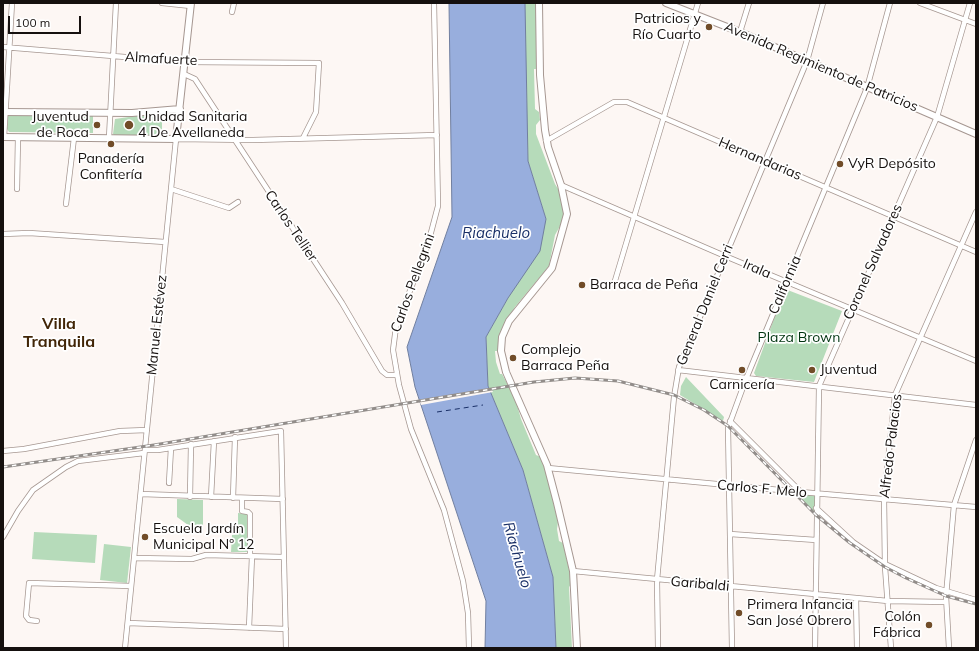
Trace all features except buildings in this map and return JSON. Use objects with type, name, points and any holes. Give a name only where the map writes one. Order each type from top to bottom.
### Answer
[{"type":"main road","points":[[539,3],[541,81],[546,141],[561,185],[567,214],[560,234],[554,262],[548,274],[509,320],[503,333],[501,346],[502,360],[506,372],[548,468],[573,571],[577,648]]},
{"type":"main road","name":"Avenida Regimiento de Patricios","points":[[666,3],[740,32],[976,134]]},
{"type":"main road","name":"Manuel Estévez","points":[[176,139],[186,62],[191,4]]},
{"type":"main road","points":[[4,112],[110,113],[180,109]]},
{"type":"main road","points":[[3,137],[176,139]]},
{"type":"street","points":[[3,137],[12,3]]},
{"type":"street","points":[[109,138],[116,3]]},
{"type":"street","points":[[162,3],[191,4]]},
{"type":"street","points":[[232,12],[234,3]]},
{"type":"street","name":"Carlos Pellegrini","points":[[434,3],[437,212],[428,244],[396,327],[393,350],[397,375],[412,430],[444,510],[460,568],[468,606],[469,648]]},
{"type":"street","points":[[614,284],[698,3]]},
{"type":"street","points":[[740,32],[749,3]]},
{"type":"street","name":"General Daniel Cerri","points":[[658,648],[657,580],[678,370],[807,61],[823,3]]},
{"type":"street","name":"California","points":[[732,648],[727,436],[730,420],[867,88],[890,3]]},
{"type":"street","points":[[920,3],[976,24]]},
{"type":"street","name":"Coronel Salvadores","points":[[815,648],[816,494],[819,386],[852,308],[894,217],[936,117],[970,3]]},
{"type":"street","name":"Almafuerte","points":[[3,47],[186,62],[319,63],[316,112],[313,122],[303,138]]},
{"type":"street","name":"Carlos Tellier","points":[[184,74],[194,78],[234,141],[342,303],[382,371],[387,375],[397,375]]},
{"type":"street","name":"Hernandarias","points":[[546,141],[609,105],[619,101],[630,103],[976,252]]},
{"type":"street","points":[[176,139],[234,141],[437,135]]},
{"type":"street","points":[[17,189],[18,137]]},
{"type":"street","points":[[66,204],[74,138]]},
{"type":"street","name":"Manuel Estévez","points":[[125,648],[176,139]]},
{"type":"street","name":"Irala","points":[[561,185],[786,282],[852,308],[976,361]]},
{"type":"street","points":[[171,189],[228,208],[238,202]]},
{"type":"street","name":"Alfredo Palacios","points":[[891,648],[885,564],[884,498],[895,395],[976,212]]},
{"type":"street","points":[[3,234],[29,233],[165,242]]},
{"type":"street","points":[[678,370],[976,405]]},
{"type":"street","points":[[730,420],[801,492]]},
{"type":"street","points":[[3,451],[24,449],[120,431],[147,430]]},
{"type":"street","points":[[3,537],[33,490],[66,467],[78,461],[281,430],[286,648]]},
{"type":"street","points":[[232,498],[235,437]]},
{"type":"street","points":[[948,648],[946,592],[954,505],[976,440]]},
{"type":"street","points":[[211,497],[214,441]]},
{"type":"street","points":[[190,497],[191,444]]},
{"type":"street","points":[[169,483],[171,448]]},
{"type":"street","name":"Carlos F. Melo","points":[[548,468],[816,494],[884,498],[976,507]]},
{"type":"street","points":[[141,494],[190,497],[282,499]]},
{"type":"street","points":[[242,498],[242,511],[250,514],[251,556],[249,628]]},
{"type":"street","points":[[816,508],[853,542],[885,564],[946,592],[976,600]]},
{"type":"street","points":[[3,523],[10,524]]},
{"type":"street","points":[[730,534],[816,540]]},
{"type":"street","points":[[134,558],[192,559],[206,555],[284,557]]},
{"type":"street","name":"Garibaldi","points":[[573,571],[888,601],[946,602]]},
{"type":"street","points":[[37,621],[29,620],[26,616],[29,583],[131,586]]},
{"type":"street","points":[[856,598],[857,648]]},
{"type":"street","points":[[128,623],[286,628]]},
{"type":"green space","points":[[524,3],[536,3],[537,69],[534,69],[535,109],[539,112],[540,120],[536,125],[536,134],[555,184],[562,195],[564,219],[555,235],[549,266],[515,307],[507,320],[498,351],[495,351],[496,362],[500,374],[502,374],[515,398],[521,419],[536,455],[541,457],[546,472],[558,522],[557,529],[559,541],[563,543],[572,583],[569,587],[572,648],[556,648],[553,577],[523,470],[488,386],[486,337],[508,298],[546,219],[528,161]]},
{"type":"green space","points":[[156,113],[162,117],[162,130],[157,136],[113,134],[115,119]]},
{"type":"green space","points":[[12,114],[93,116],[93,133],[9,132],[7,129],[8,116]]},
{"type":"green space","name":"Plaza Brown","points":[[785,289],[842,311],[814,382],[756,376],[754,373]]},
{"type":"green space","points":[[686,377],[724,417],[723,421],[680,395],[681,386]]},
{"type":"green space","points":[[792,491],[816,494],[816,515]]},
{"type":"green space","points":[[177,499],[203,500],[203,525],[188,525],[177,517]]},
{"type":"green space","points":[[238,513],[248,514],[247,552],[231,552],[232,535],[238,534]]},
{"type":"green space","points":[[34,532],[97,535],[95,563],[32,559]]},
{"type":"green space","points":[[104,544],[131,547],[127,583],[100,580]]},
{"type":"water","name":"Riachuelo","points":[[449,3],[525,3],[528,161],[546,219],[540,251],[508,298],[486,337],[488,386],[523,470],[553,577],[556,648],[485,648],[486,601],[415,387],[407,347],[452,217]]},
{"type":"pier","points":[[491,388],[493,392],[421,405],[419,400]]},
{"type":"ferry route","points":[[437,412],[483,405]]},
{"type":"railway","points":[[3,467],[154,445],[534,382],[575,378],[618,381],[674,395],[704,410],[728,426],[816,515],[850,543],[885,567],[906,578],[946,596],[976,604]]},
{"type":"place","name":"Patricios y Río Cuarto","points":[[709,27]]},
{"type":"place","name":"Juventud de Roca","points":[[97,125]]},
{"type":"place","name":"Unidad Sanitaria 4 De Avellaneda","points":[[129,125]]},
{"type":"place","name":"Panadería Confitería","points":[[111,144]]},
{"type":"place","name":"VyR Depósito","points":[[840,164]]},
{"type":"place","name":"Barraca de Peña","points":[[582,285]]},
{"type":"place","name":"Complejo Barraca Peña","points":[[513,358]]},
{"type":"place","name":"Carnicería","points":[[742,370]]},
{"type":"place","name":"Juventud","points":[[812,370]]},
{"type":"place","name":"Escuela Jardín Municipal Nº 12","points":[[145,537]]},
{"type":"place","name":"Primera Infancia San José Obrero","points":[[739,613]]},
{"type":"place","name":"Colón Fábrica","points":[[929,625]]},
{"type":"district","name":"Villa Tranquila","points":[[59,333]]}]
